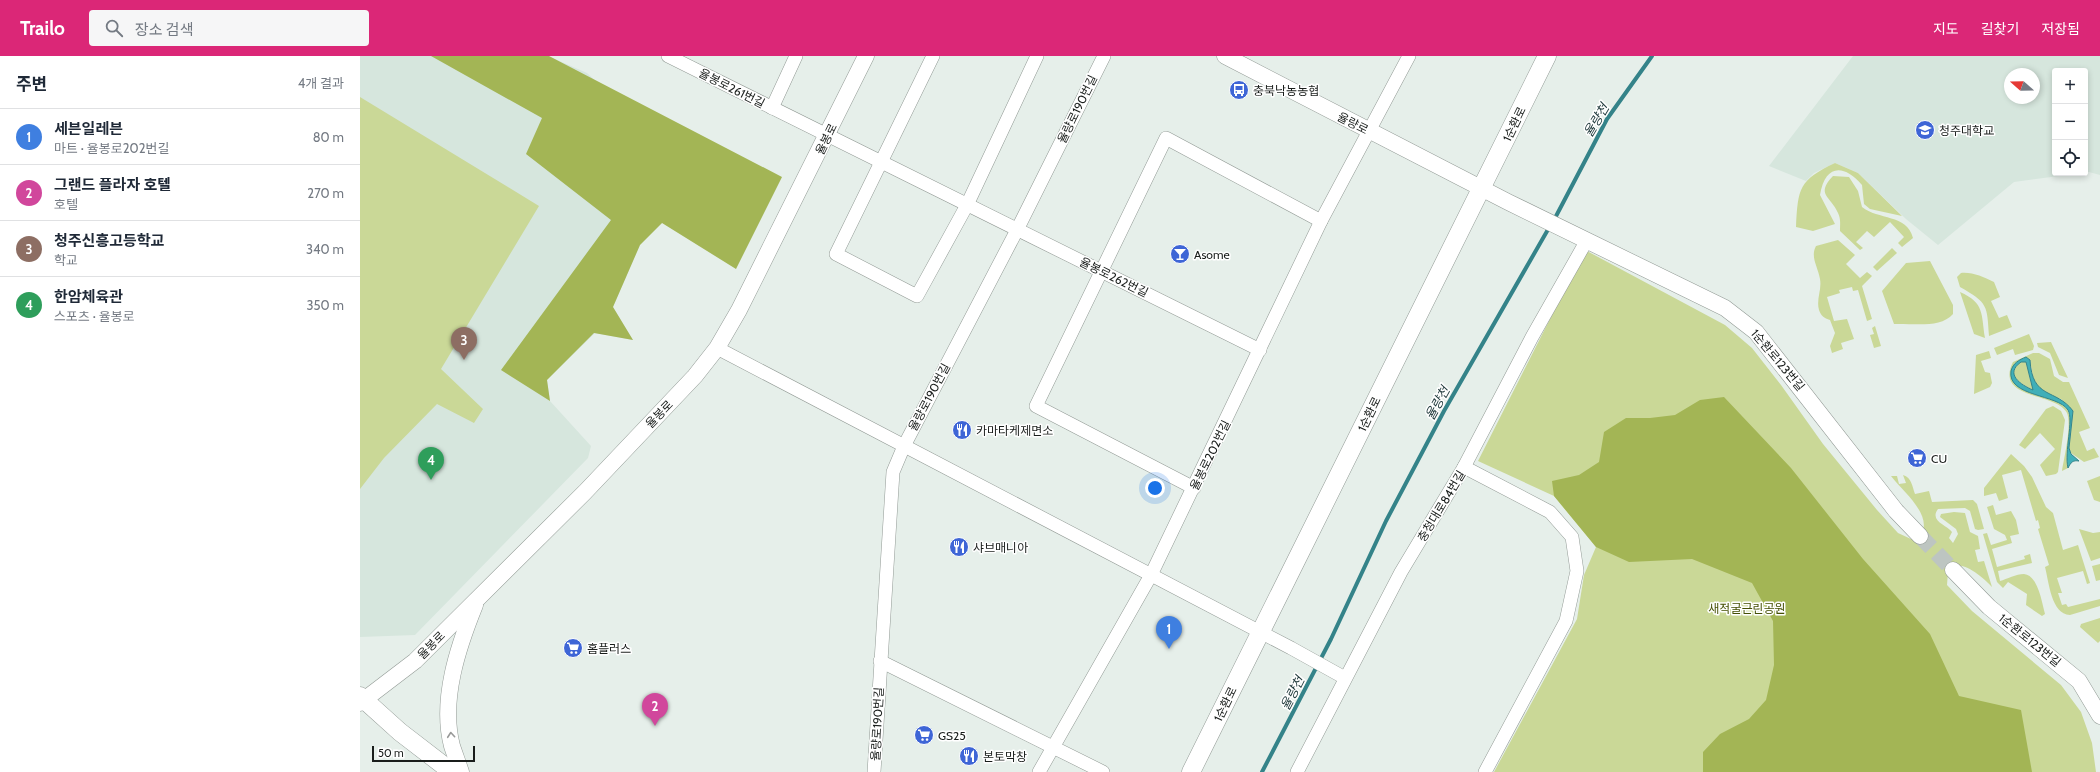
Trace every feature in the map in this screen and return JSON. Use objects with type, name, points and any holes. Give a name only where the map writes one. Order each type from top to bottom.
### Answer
[{"type":"main road","name":"1순환로","points":[[1191,772],[1548,56]]},
{"type":"main road","points":[[361,699],[400,732],[452,772]]},
{"type":"street","name":"율봉로261번길","points":[[668,56],[694,62],[772,108],[828,136]]},
{"type":"street","name":"율봉로261번길","points":[[772,108],[796,56]]},
{"type":"street","name":"율봉로","points":[[361,699],[415,660],[477,599],[585,492],[695,376],[717,348],[739,310],[828,136],[866,56]]},
{"type":"street","points":[[933,56],[882,163],[836,254],[917,296],[967,205],[1037,56]]},
{"type":"street","name":"율량로190번길","points":[[874,772],[893,472],[904,446],[1018,230],[1104,56]]},
{"type":"street","name":"율량로","points":[[1225,56],[1508,202]]},
{"type":"street","name":"율봉로202번길","points":[[1039,772],[1151,575],[1321,221],[1370,132],[1409,56]]},
{"type":"street","name":"율봉로262번길","points":[[828,136],[1260,350]]},
{"type":"street","points":[[1194,488],[1036,406],[1166,138],[1321,221]]},
{"type":"street","name":"1순환로123번길","points":[[1508,202],[1725,308],[1756,332],[1896,511],[1920,536]]},
{"type":"street","name":"충청대로84번길","points":[[1296,772],[1401,572],[1464,467],[1532,337],[1587,240]]},
{"type":"street","points":[[717,348],[1291,648],[1345,678]]},
{"type":"street","points":[[1464,467],[1550,512],[1572,538],[1577,571],[1566,621],[1485,772]]},
{"type":"street","name":"1순환로123번길","points":[[1953,570],[1989,607],[2079,680],[2100,716]]},
{"type":"street","points":[[461,772],[452,744],[449,710],[454,671],[461,642],[477,599]]},
{"type":"street","points":[[880,661],[1103,772]]},
{"type":"shaded area","points":[[360,56],[548,56],[587,73],[599,84],[662,223],[640,245],[613,307],[633,340],[595,333],[547,380],[550,401],[591,446],[588,458],[415,635],[360,637]]},
{"type":"shaded area","name":"청주대학교","points":[[1853,56],[2100,56],[2100,175],[2088,172],[2088,68],[2052,68],[2052,176],[2059,176],[2014,182],[1938,245],[1906,219],[1858,173],[1835,163],[1814,173],[1806,181],[1769,166]]},
{"type":"green space","points":[[431,56],[549,56],[782,177],[736,269],[662,223],[640,245],[613,307],[633,340],[594,333],[547,380],[550,401],[501,370],[611,220],[526,154],[542,118]]},
{"type":"green space","points":[[360,97],[539,206],[441,369],[483,409],[474,423],[437,404],[384,458],[360,489]]},
{"type":"green space","points":[[1835,163],[1858,173],[1902,216],[1870,209],[1864,204],[1862,185],[1848,173],[1836,170],[1830,173],[1826,178],[1822,185],[1820,195],[1835,224],[1813,231],[1796,227],[1800,194],[1807,180]]},
{"type":"green space","points":[[1833,176],[1849,177],[1858,191],[1862,207],[1905,225],[1910,230],[1913,238],[1902,247],[1898,243],[1904,237],[1890,222],[1874,237],[1867,231],[1856,242],[1863,248],[1860,250],[1840,231],[1839,215],[1826,195],[1825,187]]},
{"type":"green space","points":[[1838,240],[1855,255],[1846,264],[1860,278],[1867,272],[1872,276],[1862,286],[1872,319],[1867,321],[1858,290],[1853,291],[1852,287],[1839,290],[1840,293],[1827,297],[1834,321],[1847,319],[1854,339],[1841,343],[1843,349],[1832,353],[1830,346],[1835,333],[1830,320],[1823,316],[1819,310],[1818,302],[1820,283],[1814,258],[1814,250],[1816,246]]},
{"type":"green space","points":[[1892,248],[1897,253],[1877,271],[1873,267]]},
{"type":"green space","name":"새적굴근린공원","points":[[1585,250],[1725,325],[1752,348],[1781,385],[1823,444],[1877,510],[1898,533],[1911,539],[1919,538],[1923,530],[1924,522],[1916,506],[1891,476],[1897,476],[1899,484],[1906,483],[1903,475],[1906,476],[1911,483],[1915,494],[1929,491],[1932,502],[1973,500],[1977,504],[1984,529],[1975,529],[1970,511],[1965,508],[1938,509],[1936,517],[1937,520],[1952,532],[1949,538],[1953,543],[1958,534],[1956,529],[1940,517],[1941,514],[1954,512],[1965,513],[1970,532],[1978,536],[1980,549],[1975,550],[1978,562],[1984,561],[1992,587],[1975,572],[1960,565],[1954,566],[1948,572],[1947,585],[1972,611],[2061,685],[2081,712],[2092,743],[2096,772],[1494,772],[1577,619],[1584,575],[1596,547],[1554,496],[1478,461]]},
{"type":"green space","points":[[1930,261],[1953,305],[1953,314],[1941,322],[1925,324],[1894,324],[1882,291],[1906,263]]},
{"type":"green space","points":[[1961,273],[1974,274],[1994,282],[2000,297],[1991,301],[1999,318],[2007,315],[2012,327],[1989,336],[1988,318],[1984,306],[1976,297],[1960,287],[1957,277]]},
{"type":"green space","points":[[1960,292],[1974,300],[1978,305],[1982,316],[1985,338],[1974,334]]},
{"type":"green space","points":[[1875,326],[1881,346],[1874,348],[1870,335],[1874,334],[1872,328]]},
{"type":"green space","points":[[2029,334],[2034,346],[2033,350],[2015,355],[2013,349],[1997,355],[1994,348]]},
{"type":"green space","points":[[2051,342],[2068,378],[2059,375],[2050,353],[2038,347],[2037,343]]},
{"type":"green space","points":[[1989,351],[1991,358],[1981,361],[1985,372],[1990,373],[1992,383],[1990,387],[1974,394],[1976,355]]},
{"type":"green space","points":[[2033,353],[2039,353],[2050,359],[2054,376],[2063,382],[2069,382],[2090,428],[2079,432],[2087,451],[2094,448],[2099,457],[2084,462],[2071,453],[2069,448],[2073,411],[2061,399],[2049,395],[2039,388],[2033,378],[2030,360],[2026,357],[2016,364],[2011,375],[2026,391],[2060,403],[2068,412],[2070,425],[2067,456],[2068,468],[2062,471],[2069,425],[2067,413],[2061,406],[2019,389],[2012,383],[2009,374],[2013,362]]},
{"type":"green space","points":[[2021,362],[2026,362],[2031,383],[2035,389],[2033,390],[2019,382],[2014,375],[2016,366]]},
{"type":"green space","points":[[1724,397],[1791,468],[1863,559],[1930,634],[1959,696],[2021,710],[2032,772],[1703,772],[1703,752],[1720,734],[1749,719],[1766,700],[1774,665],[1773,621],[1752,583],[1692,559],[1629,562],[1596,547],[1554,496],[1552,481],[1579,475],[1599,462],[1604,432],[1626,418],[1650,418],[1675,415],[1700,400]]},
{"type":"green space","points":[[2053,406],[2061,411],[2065,420],[2058,472],[2056,474],[2046,476],[2040,465],[2055,449],[2040,433],[2025,449],[2019,445],[2046,409]]},
{"type":"green space","points":[[2011,454],[2024,466],[2032,477],[2046,507],[2053,513],[2063,550],[2078,545],[2090,583],[2087,584],[2083,571],[2057,578],[2062,593],[2058,593],[2062,605],[2066,604],[2068,607],[2100,599],[2100,606],[2070,615],[2059,609],[2055,603],[2045,567],[2049,565],[2038,529],[2040,528],[2038,520],[2036,521],[2021,470],[2002,475],[2008,498],[1999,501],[1996,493],[1984,496],[1984,488]]},
{"type":"green space","points":[[2100,476],[2100,502],[2094,500],[2087,481]]},
{"type":"green space","points":[[1993,505],[1996,515],[2011,511],[2016,520],[2019,534],[2010,536],[2012,543],[1992,549],[1997,567],[2025,559],[2024,556],[2030,554],[2032,563],[1998,571],[2000,581],[2021,574],[2029,576],[2033,579],[2041,597],[2045,614],[2042,616],[2026,605],[2027,594],[2008,582],[2003,588],[1997,582],[1983,534],[1987,533],[1991,545],[2007,540],[2005,535],[1994,529],[1987,507]]},
{"type":"green space","points":[[2079,529],[2093,533],[2100,532],[2100,558],[2091,561]]},
{"type":"green space","points":[[2100,564],[2100,580],[2096,581],[2092,566]]},
{"type":"green space","points":[[2100,618],[2100,641],[2098,643],[2080,627],[2081,624]]},
{"type":"water","points":[[2026,357],[2030,360],[2035,382],[2040,388],[2059,399],[2073,411],[2069,448],[2071,454],[2079,461],[2072,462],[2068,468],[2067,454],[2070,415],[2068,410],[2063,405],[2054,401],[2025,391],[2017,386],[2012,379],[2012,368],[2015,364]],"holes":[[[2021,362],[2026,362],[2033,390],[2019,382],[2014,375],[2016,366]]]},
{"type":"waterway","name":"율량천","points":[[1554,220],[1607,119],[1652,56]]},
{"type":"waterway","name":"율량천","points":[[1262,772],[1331,639],[1386,521],[1444,411],[1550,226]]},
{"type":"tunnel","points":[[1920,536],[1953,570]]},
{"type":"place","name":"충북낙농농협","points":[[1239,90]]},
{"type":"place","name":"청주대학교","points":[[1925,130]]},
{"type":"place","name":"Asome","points":[[1180,254]]},
{"type":"place","name":"청주신흥고등학교","points":[[464,360]]},
{"type":"place","name":"카마타케제면소","points":[[962,430]]},
{"type":"place","name":"CU","points":[[1917,458]]},
{"type":"place","name":"한암체육관","points":[[431,480]]},
{"type":"place","name":"샤브매니아","points":[[959,547]]},
{"type":"place","name":"홈플러스","points":[[573,648]]},
{"type":"place","name":"세븐일레븐","points":[[1169,649]]},
{"type":"place","name":"그랜드 플라자 호텔","points":[[655,726]]},
{"type":"place","name":"GS25","points":[[924,735]]},
{"type":"place","name":"본토막창","points":[[969,756]]}]
